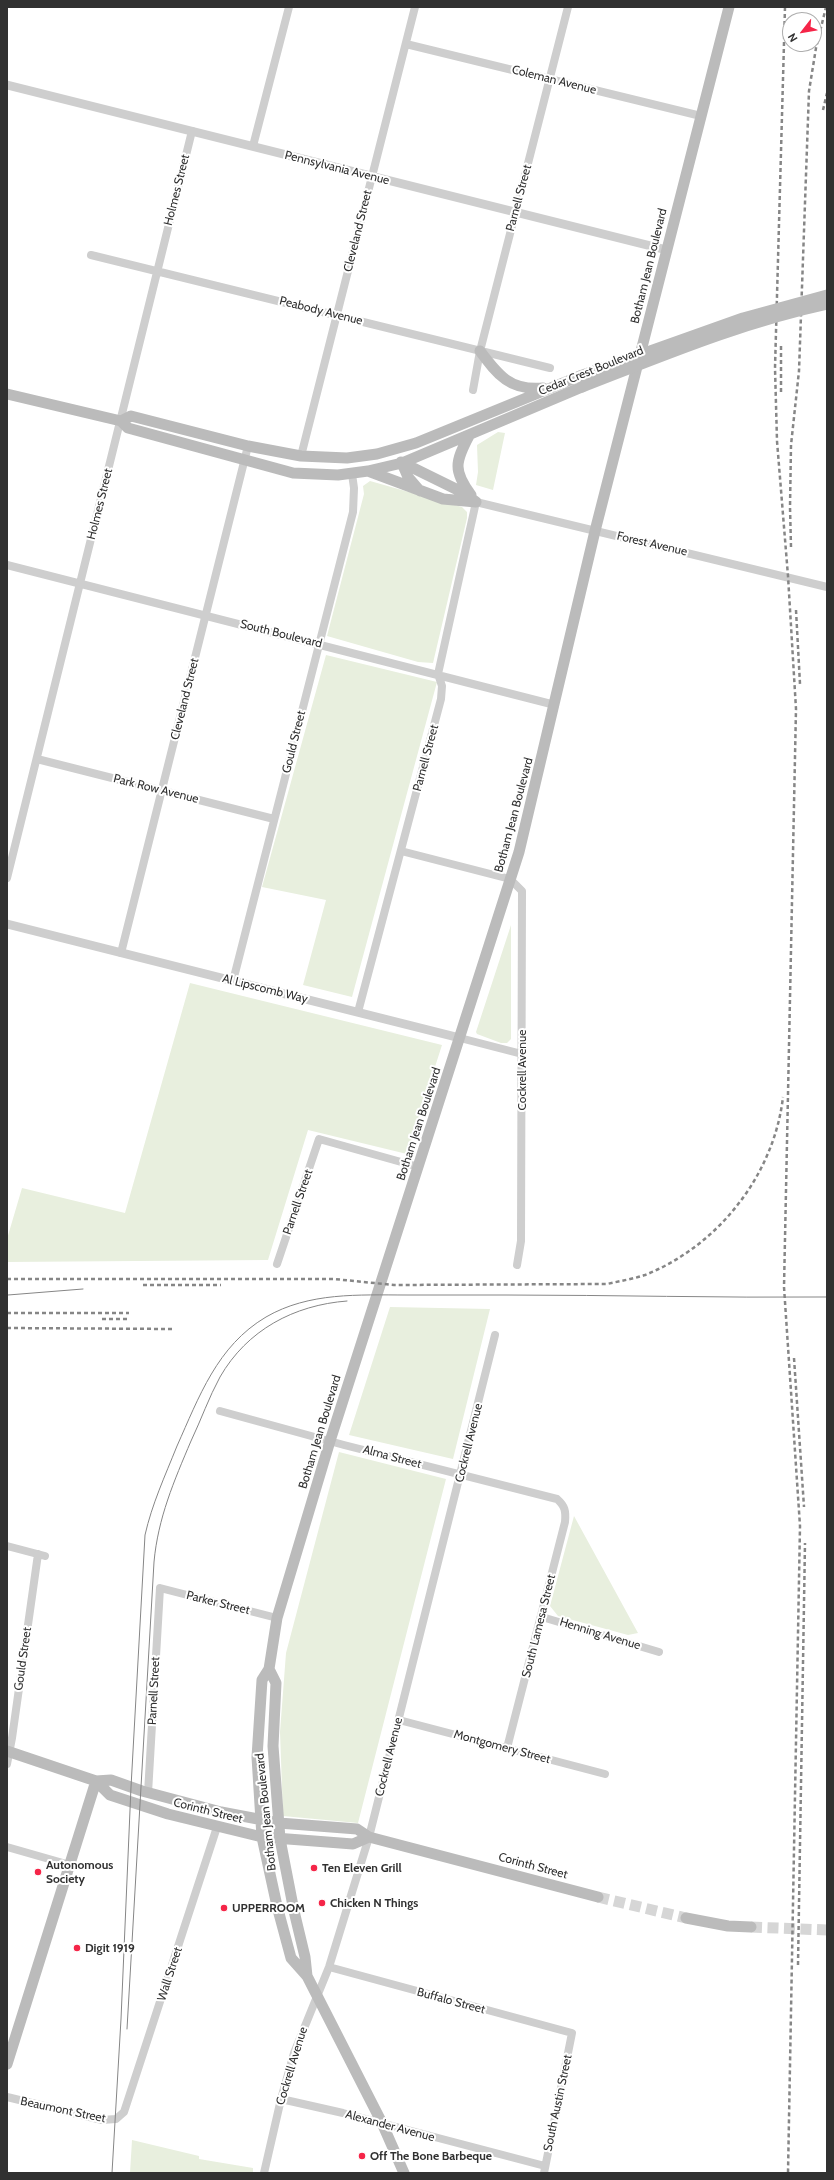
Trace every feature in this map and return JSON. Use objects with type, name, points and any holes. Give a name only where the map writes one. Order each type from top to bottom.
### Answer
[{"type":"main road","name":"Botham Jean Boulevard","points":[[404,2173],[382,2123],[307,1976],[291,1958],[277,1906],[262,1837],[257,1757],[262,1680],[269,1669],[277,1618],[330,1441],[519,852],[595,531],[729,7]]},
{"type":"main road","name":"Cedar Crest Boulevard","points":[[827,295],[742,318],[580,376],[416,443],[385,452],[346,458],[301,456],[248,446],[131,416],[121,421],[128,428],[293,473],[323,476],[352,474],[402,463],[582,387],[717,335],[786,314],[827,304]]},
{"type":"main road","points":[[480,351],[496,372],[515,385],[534,389],[553,387]]},
{"type":"main road","points":[[7,394],[121,421]]},
{"type":"main road","points":[[469,436],[460,453],[458,472],[460,481],[476,502]]},
{"type":"main road","points":[[402,463],[416,443]]},
{"type":"main road","points":[[385,452],[402,463],[464,493],[476,502]]},
{"type":"main road","points":[[402,463],[408,477],[421,492]]},
{"type":"main road","points":[[368,471],[443,499],[476,502]]},
{"type":"main road","name":"Botham Jean Boulevard","points":[[269,1669],[276,1683],[273,1746],[280,1839],[294,1911],[305,1957],[307,1976]]},
{"type":"main road","name":"Corinth Street","points":[[9,1752],[96,1781],[111,1780],[148,1793],[221,1812],[279,1823],[357,1829],[370,1837],[598,1897]]},
{"type":"main road","points":[[7,2064],[96,1781]]},
{"type":"main road","name":"Corinth Street","points":[[96,1781],[110,1795],[217,1827],[262,1837],[353,1844],[370,1837]]},
{"type":"main road","points":[[686,1918],[728,1926],[751,1927]]},
{"type":"street","points":[[253,146],[289,7]]},
{"type":"street","name":"Cleveland Street","points":[[301,456],[415,7]]},
{"type":"street","name":"Parnell Street","points":[[473,390],[480,351],[568,7]]},
{"type":"street","name":"Coleman Avenue","points":[[406,44],[701,116]]},
{"type":"street","name":"Pennsylvania Avenue","points":[[7,85],[667,250]]},
{"type":"street","name":"Holmes Street","points":[[7,878],[192,131]]},
{"type":"street","name":"Peabody Avenue","points":[[91,255],[550,368]]},
{"type":"street","name":"Cleveland Street","points":[[121,953],[248,446]]},
{"type":"street","name":"Gould Street","points":[[233,981],[354,503],[352,474]]},
{"type":"street","name":"Parnell Street","points":[[358,1012],[441,699],[442,686],[438,674],[476,502]]},
{"type":"street","name":"Forest Avenue","points":[[476,502],[827,587]]},
{"type":"street","name":"South Boulevard","points":[[7,565],[318,643],[554,705]]},
{"type":"street","name":"Park Row Avenue","points":[[37,759],[274,819]]},
{"type":"street","points":[[401,851],[510,879]]},
{"type":"street","name":"Cockrell Avenue","points":[[510,879],[522,891],[523,898],[521,1241],[517,1265]]},
{"type":"street","name":"Al Lipscomb Way","points":[[7,924],[522,1054]]},
{"type":"street","name":"Parnell Street","points":[[277,1264],[319,1139],[418,1167]]},
{"type":"street","name":"Cockrell Avenue","points":[[264,2173],[281,2099],[300,2036],[329,1967],[370,1837],[495,1335]]},
{"type":"street","name":"Alma Street","points":[[220,1411],[330,1441],[557,1499],[562,1503]]},
{"type":"street","name":"South Lamesa Street","points":[[507,1748],[566,1522],[566,1511],[562,1503]]},
{"type":"street","name":"Gould Street","points":[[7,1546],[41,1555],[7,1764]]},
{"type":"street","name":"Parnell Street","points":[[148,1793],[160,1588]]},
{"type":"street","name":"Parker Street","points":[[160,1588],[277,1618]]},
{"type":"street","name":"Henning Avenue","points":[[542,1617],[659,1652]]},
{"type":"street","name":"Montgomery Street","points":[[399,1720],[605,1774]]},
{"type":"street","name":"Wall Street","points":[[118,2117],[128,2105],[217,1827]]},
{"type":"street","points":[[7,1847],[70,1865]]},
{"type":"street","name":"Buffalo Street","points":[[329,1967],[572,2033]]},
{"type":"street","name":"South Austin Street","points":[[544,2170],[572,2033]]},
{"type":"street","name":"Beaumont Street","points":[[7,2097],[102,2120],[112,2120],[118,2117]]},
{"type":"street","name":"Alexander Avenue","points":[[281,2099],[382,2123],[544,2170]]},
{"type":"green space","points":[[498,432],[505,433],[493,490],[476,485],[478,472],[477,445]]},
{"type":"green space","points":[[370,481],[462,507],[467,512],[467,518],[433,663],[418,662],[327,636],[364,494],[363,486]]},
{"type":"green space","points":[[326,655],[437,682],[352,997],[303,985],[326,900],[262,887]]},
{"type":"green space","points":[[511,925],[511,1039],[507,1043],[501,1043],[477,1034],[476,1032]]},
{"type":"green space","points":[[190,983],[442,1045],[407,1154],[308,1130],[268,1260],[7,1262],[7,1239],[22,1188],[125,1213]]},
{"type":"green space","points":[[390,1307],[490,1309],[453,1459],[349,1435]]},
{"type":"green space","points":[[339,1452],[446,1479],[358,1823],[283,1816],[280,1732],[286,1653]]},
{"type":"green space","points":[[574,1516],[638,1633],[628,1635],[558,1616],[550,1606]]},
{"type":"green space","points":[[132,2140],[199,2156],[199,2159],[253,2168],[253,2173],[130,2173]]},
{"type":"tunnel","points":[[598,1897],[686,1918]]},
{"type":"tunnel","points":[[751,1927],[827,1930]]},
{"type":"tram line","points":[[8,1295],[83,1289]]},
{"type":"tram line","points":[[112,2173],[145,1535],[163,1479],[193,1409],[211,1374],[235,1342],[249,1329],[266,1317],[282,1309],[317,1299],[353,1295],[827,1297]]},
{"type":"tram line","points":[[127,2029],[154,1562],[163,1515],[179,1471],[209,1401],[220,1377],[231,1360],[258,1333],[291,1314],[327,1303],[347,1301]]},
{"type":"railway","points":[[785,7],[775,368],[777,441],[788,576],[796,709],[784,1287],[800,1526],[788,2173]]},
{"type":"railway","points":[[791,547],[791,445],[799,371],[809,91],[816,48],[826,7]]},
{"type":"railway","points":[[823,110],[827,93]]},
{"type":"railway","points":[[781,346],[781,394]]},
{"type":"railway","points":[[796,610],[800,684]]},
{"type":"railway","points":[[7,1279],[334,1279],[394,1285],[607,1284],[631,1279],[645,1275],[672,1262],[696,1246],[718,1227],[738,1204],[755,1180],[768,1154],[777,1126],[783,1097]]},
{"type":"railway","points":[[143,1285],[221,1285]]},
{"type":"railway","points":[[7,1313],[129,1313]]},
{"type":"railway","points":[[102,1319],[128,1319]]},
{"type":"railway","points":[[7,1328],[174,1329]]},
{"type":"railway","points":[[794,1358],[804,1507]]},
{"type":"railway","points":[[798,1965],[805,1543]]},
{"type":"place","name":"Ten Eleven Grill","points":[[314,1868]]},
{"type":"place","name":"Autonomous Society","points":[[38,1872]]},
{"type":"place","name":"Chicken N Things","points":[[322,1903]]},
{"type":"place","name":"UPPERROOM","points":[[224,1908]]},
{"type":"place","name":"Digit 1919","points":[[77,1948]]},
{"type":"place","name":"Off The Bone Barbeque","points":[[362,2156]]}]
